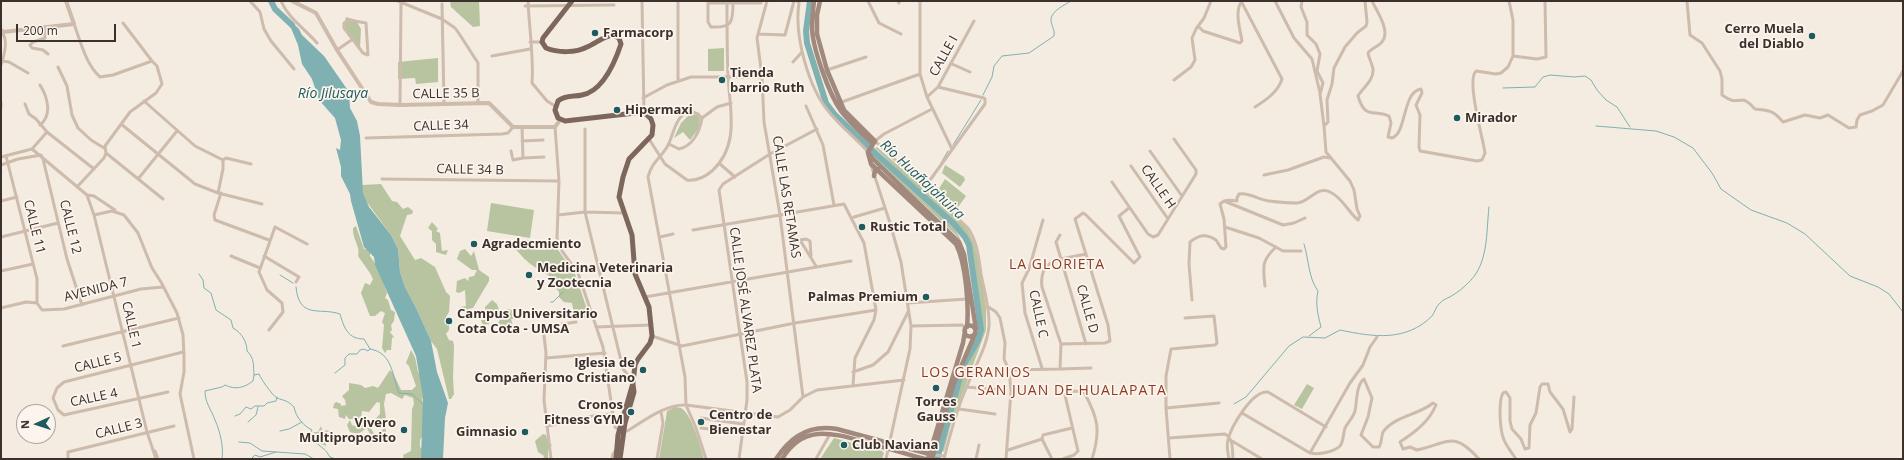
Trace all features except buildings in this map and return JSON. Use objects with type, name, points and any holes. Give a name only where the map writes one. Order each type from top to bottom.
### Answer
[{"type":"main road","points":[[814,1],[812,29],[814,39],[822,70],[838,104],[849,116],[871,146],[872,158],[952,233],[961,246],[975,332],[954,383],[930,457]]},
{"type":"main road","points":[[820,1],[817,15],[817,34],[838,104]]},
{"type":"main road","points":[[571,3],[543,38],[542,42],[544,46],[550,50],[564,51],[582,49],[613,35],[617,36],[621,41],[620,47],[606,77],[599,85],[587,94],[560,99],[555,106],[556,114],[560,120],[570,121],[644,112],[651,119],[653,125],[652,135],[632,154],[626,166],[619,197],[633,241],[635,274],[645,297],[652,325],[652,336],[650,343],[635,365],[633,382],[634,392],[616,449],[616,459]]},
{"type":"main road","points":[[871,146],[871,164],[956,244],[960,255],[967,299],[966,328],[930,457]]},
{"type":"main road","points":[[876,169],[882,168]]},
{"type":"main road","points":[[874,176],[876,169]]},
{"type":"main road","points":[[966,328],[972,326],[975,332]]},
{"type":"main road","points":[[966,328],[969,337],[975,332]]},
{"type":"main road","points":[[776,459],[804,432],[820,428],[930,457]]},
{"type":"main road","points":[[620,459],[622,431]]},
{"type":"main road","points":[[782,459],[790,445]]},
{"type":"street","points":[[66,1],[86,55],[94,71],[100,76],[113,75],[152,61]]},
{"type":"street","points":[[250,1],[260,12],[264,29],[271,41],[294,69]]},
{"type":"street","points":[[281,1],[293,20],[300,24],[317,43]]},
{"type":"street","points":[[292,1],[312,10],[318,17],[337,50],[353,39]]},
{"type":"street","points":[[528,1],[526,6],[533,68],[532,83],[547,100],[555,106]]},
{"type":"street","points":[[642,1],[644,112]]},
{"type":"street","points":[[678,1],[678,81]]},
{"type":"street","name":"CALLE LAS RETAMAS","points":[[767,1],[758,34],[757,44],[762,77],[764,122],[780,215],[795,323],[803,397]]},
{"type":"street","points":[[758,34],[785,35],[796,1]]},
{"type":"street","points":[[796,1],[799,3],[797,23],[802,52],[812,81],[828,111],[925,187],[959,219],[972,234],[977,251],[989,325],[983,351],[966,387],[945,458],[940,455],[930,457]]},
{"type":"street","points":[[868,1],[879,23],[902,34]]},
{"type":"street","points":[[920,1],[920,74],[932,109],[952,149]]},
{"type":"street","points":[[1174,80],[1191,67],[1195,60],[1192,38],[1204,18],[1211,1]]},
{"type":"street","points":[[1198,26],[1203,31],[1240,43],[1242,41],[1238,18],[1239,5],[1241,1]]},
{"type":"street","points":[[1241,1],[1282,79],[1281,84],[1271,96],[1255,107]]},
{"type":"street","points":[[1192,300],[1189,264],[1190,242],[1198,235],[1202,235],[1216,240],[1221,248],[1224,249],[1226,247],[1220,204],[1224,201],[1238,200],[1237,198],[1239,194],[1244,193],[1269,201],[1298,203],[1324,190],[1330,191],[1346,204],[1358,220],[1360,216],[1350,180],[1343,170],[1330,158],[1325,147],[1320,94],[1312,59],[1294,38],[1276,1]]},
{"type":"street","points":[[1302,1],[1301,7],[1307,22],[1307,35],[1316,44],[1320,54],[1317,72],[1323,83],[1320,94]]},
{"type":"street","points":[[1324,126],[1328,122],[1326,100],[1332,84],[1334,68],[1350,42],[1366,26],[1365,1]]},
{"type":"street","points":[[1372,1],[1382,18],[1384,38],[1382,42],[1368,53],[1373,69],[1367,86],[1359,94],[1359,98],[1363,106],[1370,112],[1389,116],[1391,122],[1388,136],[1392,138],[1398,134],[1405,117],[1406,103],[1416,90],[1421,89],[1422,93],[1416,105],[1420,115],[1420,151],[1477,160],[1484,158],[1484,144],[1475,103],[1473,74],[1476,71],[1496,74],[1501,73],[1508,67],[1513,56],[1513,20],[1508,1]]},
{"type":"street","points":[[1513,56],[1537,59],[1546,57],[1544,1]]},
{"type":"street","points":[[1687,1],[1690,35],[1702,43],[1720,72],[1722,79],[1722,95],[1731,102],[1735,103],[1744,100],[1755,109],[1776,113],[1783,122],[1805,116],[1820,118],[1828,115],[1853,129],[1856,127],[1857,120],[1860,115],[1872,112],[1887,101],[1903,71]]},
{"type":"street","points":[[400,104],[400,2],[442,19],[455,28],[478,63],[478,102]]},
{"type":"street","points":[[733,3],[733,20],[727,26],[710,25],[708,2],[761,3]]},
{"type":"street","points":[[526,6],[571,3],[614,5]]},
{"type":"street","points":[[649,139],[659,156],[671,170],[687,180],[696,180],[701,178],[710,173],[720,164],[731,137],[731,103],[728,77],[727,3]]},
{"type":"street","points":[[442,4],[444,103]]},
{"type":"street","points":[[349,20],[366,23],[368,55],[363,53],[353,39],[344,28],[344,23],[349,20]]},
{"type":"street","name":"CALLE I","points":[[927,97],[938,87],[952,64],[974,21]]},
{"type":"street","points":[[104,148],[133,109],[160,89],[162,84],[157,66],[123,23]]},
{"type":"street","points":[[28,73],[12,64],[2,63],[5,42],[2,31],[74,24]]},
{"type":"street","points":[[45,27],[45,38],[33,42],[30,45],[32,48],[43,50],[48,54]]},
{"type":"street","points":[[530,42],[542,42]]},
{"type":"street","points":[[492,56],[530,49]]},
{"type":"street","name":"CALLE 35 B","points":[[337,50],[369,100],[374,103],[489,103],[495,107],[504,119],[513,127]]},
{"type":"street","points":[[793,62],[802,52]]},
{"type":"street","points":[[827,70],[866,57]]},
{"type":"street","points":[[952,64],[970,72]]},
{"type":"street","points":[[58,67],[59,72],[67,86],[72,115],[78,128],[91,140],[104,148],[106,154],[162,199]]},
{"type":"street","points":[[838,104],[920,74]]},
{"type":"street","points":[[643,98],[678,81],[700,76],[762,77]]},
{"type":"street","points":[[40,85],[47,100],[46,118],[40,125]]},
{"type":"street","points":[[925,187],[985,104],[985,99],[938,87]]},
{"type":"street","points":[[144,101],[177,131],[205,152],[223,160],[226,158],[251,164]]},
{"type":"street","points":[[1,102],[1,108]]},
{"type":"street","points":[[669,144],[679,149],[691,143],[699,129],[702,118],[718,107],[731,103]]},
{"type":"street","points":[[24,104],[29,114],[36,119],[47,132],[94,169]]},
{"type":"street","points":[[806,106],[817,129],[826,154],[834,205]]},
{"type":"street","points":[[871,146],[884,134],[932,109]]},
{"type":"street","points":[[702,118],[698,114],[690,111],[684,114],[674,128],[669,144],[650,170],[648,177],[685,377],[686,405],[706,459]]},
{"type":"street","points":[[560,120],[555,127],[559,181],[556,231],[559,244],[578,273],[605,353],[612,414],[615,427],[622,431],[626,431],[661,412],[675,406],[686,405],[745,414],[778,417],[790,410],[803,397],[824,388],[904,380]]},
{"type":"street","points":[[121,124],[194,184],[220,193],[262,204]]},
{"type":"street","points":[[513,127],[555,127]]},
{"type":"street","name":"CALLE 34","points":[[366,138],[502,134],[508,132],[513,127]]},
{"type":"street","points":[[522,127],[523,158]]},
{"type":"street","points":[[584,129],[585,212],[614,326],[623,369],[633,382]]},
{"type":"street","points":[[720,164],[735,177],[770,154],[817,129]]},
{"type":"street","points":[[138,179],[177,131]]},
{"type":"street","points":[[1,157],[32,149],[47,132]]},
{"type":"street","points":[[1112,182],[1148,234],[1153,236],[1161,232],[1196,174],[1196,170],[1174,138]]},
{"type":"street","points":[[522,141],[543,140]]},
{"type":"street","points":[[32,149],[41,154],[87,195],[94,196],[124,215],[138,233],[152,268],[176,309],[179,318],[183,335],[184,365],[180,394],[194,459]]},
{"type":"street","points":[[510,151],[513,160],[516,161],[523,158],[544,157]]},
{"type":"street","points":[[1150,151],[1182,196]]},
{"type":"street","points":[[1,165],[18,159],[41,154]]},
{"type":"street","name":"CALLE 12","points":[[41,154],[45,163],[67,259],[82,305]]},
{"type":"street","points":[[77,187],[106,154]]},
{"type":"street","name":"CALLE 11","points":[[6,156],[9,163],[33,264],[38,288],[37,304]]},
{"type":"street","points":[[1264,175],[1288,170],[1324,157],[1330,158]]},
{"type":"street","points":[[223,160],[220,193],[214,215],[215,220],[269,240]]},
{"type":"street","points":[[871,164],[904,274],[911,326],[910,349],[886,459]]},
{"type":"street","name":"CALLE H","points":[[1131,166],[1168,219]]},
{"type":"street","name":"CALLE JOSÉ ALVAREZ PLATA","points":[[735,177],[719,187],[747,391],[739,459]]},
{"type":"street","name":"CALLE 34 B","points":[[382,178],[559,181]]},
{"type":"street","name":"CALLE 1","points":[[87,195],[94,215],[138,399],[147,432],[157,459]]},
{"type":"street","points":[[1,201],[17,197]]},
{"type":"street","points":[[1224,201],[1283,225],[1294,223],[1305,218]]},
{"type":"street","points":[[693,230],[844,204],[864,243],[876,310],[874,320],[855,358],[853,385]]},
{"type":"street","points":[[854,217],[885,208]]},
{"type":"street","points":[[1061,344],[1105,343],[1110,341],[1108,325],[1075,218],[1083,213],[1086,215],[1134,262],[1140,256],[1119,216],[1130,208]]},
{"type":"street","points":[[94,215],[116,211]]},
{"type":"street","points":[[558,215],[585,212],[624,213]]},
{"type":"street","name":"CALLE C","points":[[1042,368],[1025,314],[1022,283],[1029,269],[1043,220]]},
{"type":"street","points":[[1,237],[58,223]]},
{"type":"street","points":[[1224,227],[1259,238],[1283,251],[1301,251]]},
{"type":"street","points":[[269,330],[283,312],[283,307],[280,300],[267,290],[260,278],[260,268],[269,240],[275,228],[307,244]]},
{"type":"street","points":[[660,237],[673,234]]},
{"type":"street","name":"CALLE D","points":[[1060,235],[1056,242],[1086,344]]},
{"type":"street","points":[[811,256],[810,241],[806,239],[800,240],[816,266]]},
{"type":"street","points":[[1265,286],[1263,268],[1267,255],[1276,247]]},
{"type":"street","points":[[1060,369],[1061,344],[1041,278],[1042,270],[1050,262],[1086,254]]},
{"type":"street","points":[[231,256],[260,268]]},
{"type":"street","points":[[264,256],[299,277],[296,282]]},
{"type":"street","points":[[645,297],[851,261]]},
{"type":"street","points":[[1,271],[33,264]]},
{"type":"street","name":"AVENIDA 7","points":[[37,304],[42,310],[64,309],[149,287],[163,287]]},
{"type":"street","points":[[908,303],[967,299]]},
{"type":"street","points":[[1,308],[26,302],[37,304]]},
{"type":"street","points":[[987,306],[996,312],[1000,318],[1005,343],[1004,359],[1009,370],[1011,391],[1008,450],[1006,459]]},
{"type":"street","points":[[652,336],[679,346],[795,323],[876,310]]},
{"type":"street","points":[[853,372],[872,366],[888,352],[909,311]]},
{"type":"street","points":[[1170,459],[1166,408],[1166,376],[1172,349],[1215,345],[1217,343],[1214,316],[1185,318]]},
{"type":"street","points":[[63,346],[179,318]]},
{"type":"street","points":[[551,459],[550,440],[544,400],[546,358],[544,326],[576,322]]},
{"type":"street","points":[[596,327],[652,325]]},
{"type":"street","points":[[911,326],[962,325],[966,328]]},
{"type":"street","points":[[1310,453],[1377,337]]},
{"type":"street","name":"CALLE 5","points":[[64,382],[183,352]]},
{"type":"street","points":[[546,358],[605,353]]},
{"type":"street","points":[[1009,370],[1091,368]]},
{"type":"street","points":[[1242,413],[1310,453],[1317,454],[1336,448],[1341,444],[1346,427],[1355,411],[1358,391],[1362,379],[1364,379],[1372,398],[1368,417],[1361,435],[1373,447],[1379,447],[1383,433],[1390,425],[1400,419],[1421,412],[1433,403],[1436,405],[1431,416],[1422,426],[1400,442],[1403,449],[1410,447],[1417,450],[1446,441],[1457,440],[1468,447],[1478,459]]},
{"type":"street","name":"CALLE 4","points":[[64,382],[57,388],[53,398],[58,410],[64,415],[168,392]]},
{"type":"street","points":[[1516,459],[1501,433],[1500,408],[1503,393],[1506,392],[1510,398],[1510,421],[1512,429],[1520,439],[1525,449],[1529,448],[1530,425],[1536,413],[1540,387],[1542,384],[1548,384],[1552,394],[1560,403],[1568,431],[1570,432],[1572,429],[1574,397]]},
{"type":"street","points":[[966,387],[1003,390]]},
{"type":"street","points":[[1063,459],[1074,455],[1078,451],[1065,395],[1074,391],[1084,392],[1095,413],[1098,430],[1092,459]]},
{"type":"street","points":[[1229,459],[1227,441],[1242,413],[1252,399],[1261,392],[1268,392],[1326,427]]},
{"type":"street","points":[[1166,408],[1219,403]]},
{"type":"street","points":[[959,409],[995,414]]},
{"type":"street","points":[[656,459],[663,423],[661,412]]},
{"type":"street","points":[[548,426],[593,416],[612,414]]},
{"type":"street","points":[[701,418],[743,424]]},
{"type":"street","name":"CALLE 3","points":[[68,459],[68,452],[174,426]]},
{"type":"street","points":[[701,428],[742,433]]},
{"type":"street","points":[[1008,450],[1042,439],[1043,435],[1072,428]]},
{"type":"street","points":[[816,459],[831,430]]},
{"type":"street","points":[[1169,438],[1221,434],[1229,437],[1232,441],[1262,459]]},
{"type":"street","points":[[1042,439],[1052,459]]},
{"type":"street","points":[[1232,441],[1233,459]]},
{"type":"street","points":[[976,459],[979,446]]},
{"type":"street","points":[[612,459],[616,449]]},
{"type":"green space","points":[[450,1],[479,1],[480,26],[473,27],[451,7]]},
{"type":"green space","points":[[346,17],[356,20],[361,29],[360,48],[347,32],[344,24]]},
{"type":"green space","points":[[724,48],[724,71],[708,71],[708,49]]},
{"type":"green space","points":[[438,58],[438,82],[416,84],[415,78],[398,79],[398,62]]},
{"type":"green space","points":[[690,114],[697,115],[700,118],[699,128],[690,140],[683,132],[674,138],[681,123]]},
{"type":"green space","points":[[877,147],[965,224],[974,243],[979,263],[986,307],[986,330],[950,427],[944,451],[940,453],[965,371],[981,337],[983,329],[971,247],[964,233],[875,148]]},
{"type":"green space","points":[[868,148],[953,227],[961,241],[965,251],[968,268],[960,241],[956,235],[867,151]]},
{"type":"green space","points":[[945,165],[964,177],[965,180],[960,187],[942,173]]},
{"type":"green space","points":[[945,179],[966,196],[956,210],[937,192]]},
{"type":"green space","points":[[381,184],[392,201],[397,202],[403,209],[408,207],[413,211],[412,214],[407,215],[400,236],[415,260],[421,258],[435,267],[446,292],[450,296],[449,312],[446,317],[449,322],[449,330],[446,334],[449,340],[453,341],[454,346],[454,394],[451,399],[449,399],[437,349],[431,341],[405,287],[400,272],[398,249],[391,235],[366,201],[363,193],[362,185]]},
{"type":"green space","points":[[491,203],[534,210],[530,238],[487,231]]},
{"type":"green space","points":[[432,222],[438,229],[436,231],[440,233],[442,251],[448,250],[446,255],[436,252],[436,244],[432,240],[432,231],[428,228]]},
{"type":"green space","points":[[356,226],[364,249],[370,250],[370,256],[378,268],[387,293],[385,298],[388,300],[391,310],[395,312],[394,321],[391,325],[392,330],[390,332],[394,337],[392,338],[391,350],[387,350],[385,353],[382,348],[384,325],[382,322],[385,313],[381,311],[375,316],[370,316],[361,293],[365,283],[370,285],[373,279],[358,256],[359,253],[353,232],[353,228]]},
{"type":"green space","points":[[526,240],[551,243],[556,247],[575,274],[588,312],[584,319],[575,319],[572,303],[564,302],[559,297],[559,292],[553,284],[552,278],[536,268],[515,249],[516,244]]},
{"type":"green space","points":[[465,249],[471,256],[474,251],[479,270],[489,277],[489,281],[473,308],[468,309],[465,313],[461,311],[460,307],[466,306],[465,290],[459,293],[456,292],[457,281],[465,278],[468,281],[469,277],[474,276],[477,270],[472,270],[457,259],[460,251]]},
{"type":"green space","points":[[492,300],[497,304],[499,310],[502,312],[508,309],[517,312],[517,318],[511,319],[513,326],[512,329],[500,328],[497,324],[500,320],[499,318],[491,318],[489,324],[483,325],[481,320],[486,320],[487,317],[485,307]]},
{"type":"green space","points":[[411,350],[415,357],[418,372],[424,379],[424,395],[422,400],[424,406],[423,435],[420,440],[420,447],[423,450],[422,459],[404,459],[403,455],[411,451],[412,409],[414,404],[413,398],[405,395],[402,399],[391,393],[386,394],[384,404],[386,436],[383,437],[378,435],[384,428],[383,419],[370,427],[375,435],[370,444],[369,441],[372,438],[367,428],[380,414],[380,403],[377,402],[369,412],[362,411],[361,418],[356,422],[355,419],[349,419],[346,415],[345,419],[339,417],[338,409],[333,408],[334,404],[336,402],[341,404],[341,406],[346,405],[342,396],[349,390],[349,383],[361,385],[365,388],[373,386],[378,388],[390,370],[401,390],[412,390],[416,386],[409,366],[406,363]]},
{"type":"green space","points":[[1307,384],[1314,388],[1302,409],[1294,405]]},
{"type":"green space","points":[[675,407],[681,408],[689,417],[696,432],[704,459],[659,459],[667,411]]},
{"type":"green space","points":[[350,420],[352,425],[355,426],[357,423],[359,426],[363,424],[367,428],[358,434],[350,432],[347,425]]},
{"type":"green space","points":[[321,426],[323,433],[326,430],[329,431],[324,436],[326,446],[317,442],[311,437],[314,432],[318,432]]},
{"type":"green space","points":[[543,434],[546,435],[548,442],[552,445],[548,450],[548,459],[543,459],[544,456],[538,452],[535,441]]},
{"type":"green space","name":"Club Naviana","points":[[834,438],[882,451],[884,453],[882,459],[820,459]]},
{"type":"water","name":"Río Jilusaya","points":[[286,16],[299,29],[302,35],[324,56],[349,92],[350,108],[357,121],[360,136],[363,193],[369,207],[391,235],[398,249],[400,272],[405,287],[431,341],[437,372],[448,403],[445,418],[443,459],[421,459],[423,397],[416,356],[375,265],[374,257],[364,247],[350,194],[341,176],[341,167],[336,148],[340,150],[341,140],[335,118],[319,100],[312,79],[302,64],[298,45]]},
{"type":"waterway","name":"Río Jilusaya","points":[[271,1],[275,9],[292,25]]},
{"type":"waterway","name":"Río Huañajahuira","points":[[810,1],[806,31],[807,43],[826,103],[835,115],[875,153],[954,224],[965,237],[969,245],[981,330],[978,340],[963,367],[937,459]]},
{"type":"waterway","points":[[983,95],[992,77],[994,66],[1002,56],[1029,53],[1054,36],[1051,17],[1055,11],[1071,1]]},
{"type":"waterway","points":[[1503,88],[1535,87],[1543,77],[1550,75],[1574,77],[1585,76],[1591,80],[1606,100],[1617,107],[1630,127]]},
{"type":"waterway","points":[[953,145],[981,100]]},
{"type":"waterway","points":[[1596,126],[1656,131],[1674,137],[1693,148],[1712,173],[1721,189],[1751,210],[1787,223],[1805,234],[1850,276],[1878,287],[1889,294],[1903,312]]},
{"type":"waterway","points":[[941,163],[948,151]]},
{"type":"waterway","points":[[1234,404],[1246,397],[1289,346],[1303,337],[1325,338],[1340,330],[1377,336],[1400,334],[1422,324],[1432,316],[1437,306],[1441,302],[1457,293],[1467,284],[1479,268],[1483,258],[1487,238],[1489,207]]},
{"type":"waterway","points":[[1304,244],[1310,274],[1318,291],[1317,305],[1321,327],[1309,336]]},
{"type":"waterway","points":[[199,274],[203,280],[204,288],[211,293],[216,310],[231,320],[233,328],[239,332],[243,338],[247,351],[252,359],[254,375]]},
{"type":"waterway","points":[[280,275],[293,283]]},
{"type":"waterway","points":[[296,287],[301,304],[306,308],[340,314],[343,324],[350,335],[364,339],[370,349],[378,351],[387,360],[399,393],[412,394],[424,405]]},
{"type":"waterway","points":[[551,302],[553,302],[563,292]]},
{"type":"waterway","points":[[335,373],[345,365],[345,358],[349,354],[357,354],[360,350],[364,349],[368,351],[370,349]]},
{"type":"waterway","points":[[222,459],[220,434],[207,403],[205,391],[225,385],[236,388],[243,387],[253,381],[254,375],[259,374],[272,394],[292,405],[301,421],[312,430],[309,437],[311,442],[314,441],[325,450]]},
{"type":"waterway","points":[[235,416],[240,414],[246,407],[251,409],[255,406],[264,406],[267,403],[276,401],[277,397]]},
{"type":"waterway","points":[[248,422],[256,415],[258,407]]},
{"type":"waterway","points":[[280,431],[289,429],[302,422]]},
{"type":"waterway","points":[[239,442],[250,443],[262,451],[305,454],[314,459]]},
{"type":"waterway","points":[[326,451],[330,457],[336,459]]},
{"type":"waterway","points":[[252,458],[255,455],[260,457],[276,452]]},
{"type":"waterway","points":[[230,459],[237,459]]},
{"type":"place","name":"Farmacorp","points":[[595,33]]},
{"type":"place","name":"Cerro Muela del Diablo","points":[[1812,36]]},
{"type":"place","name":"Tienda barrio Ruth","points":[[722,80]]},
{"type":"place","name":"Hipermaxi","points":[[617,110]]},
{"type":"place","name":"Mirador","points":[[1457,118]]},
{"type":"place","name":"Rustic Total","points":[[862,227]]},
{"type":"place","name":"Agradecmiento","points":[[474,244]]},
{"type":"place","name":"Medicina Veterinaria y Zootecnia","points":[[529,275]]},
{"type":"place","name":"Palmas Premium","points":[[926,297]]},
{"type":"place","name":"Campus Universitario Cota Cota - UMSA","points":[[449,321]]},
{"type":"place","name":"Iglesia de Compañerismo Cristiano","points":[[643,370]]},
{"type":"place","name":"Torres Gauss","points":[[936,388]]},
{"type":"place","name":"Cronos Fitness GYM","points":[[631,412]]},
{"type":"place","name":"Centro de Bienestar","points":[[701,422]]},
{"type":"place","name":"Vivero Multiproposito","points":[[404,430]]},
{"type":"place","name":"Gimnasio","points":[[525,432]]},
{"type":"place","name":"Club Naviana","points":[[844,445]]},
{"type":"district","name":"LA GLORIETA","points":[[1057,265]]},
{"type":"district","name":"LOS GERANIOS","points":[[976,373]]},
{"type":"district","name":"SAN JUAN DE HUALAPATA","points":[[1072,391]]}]
